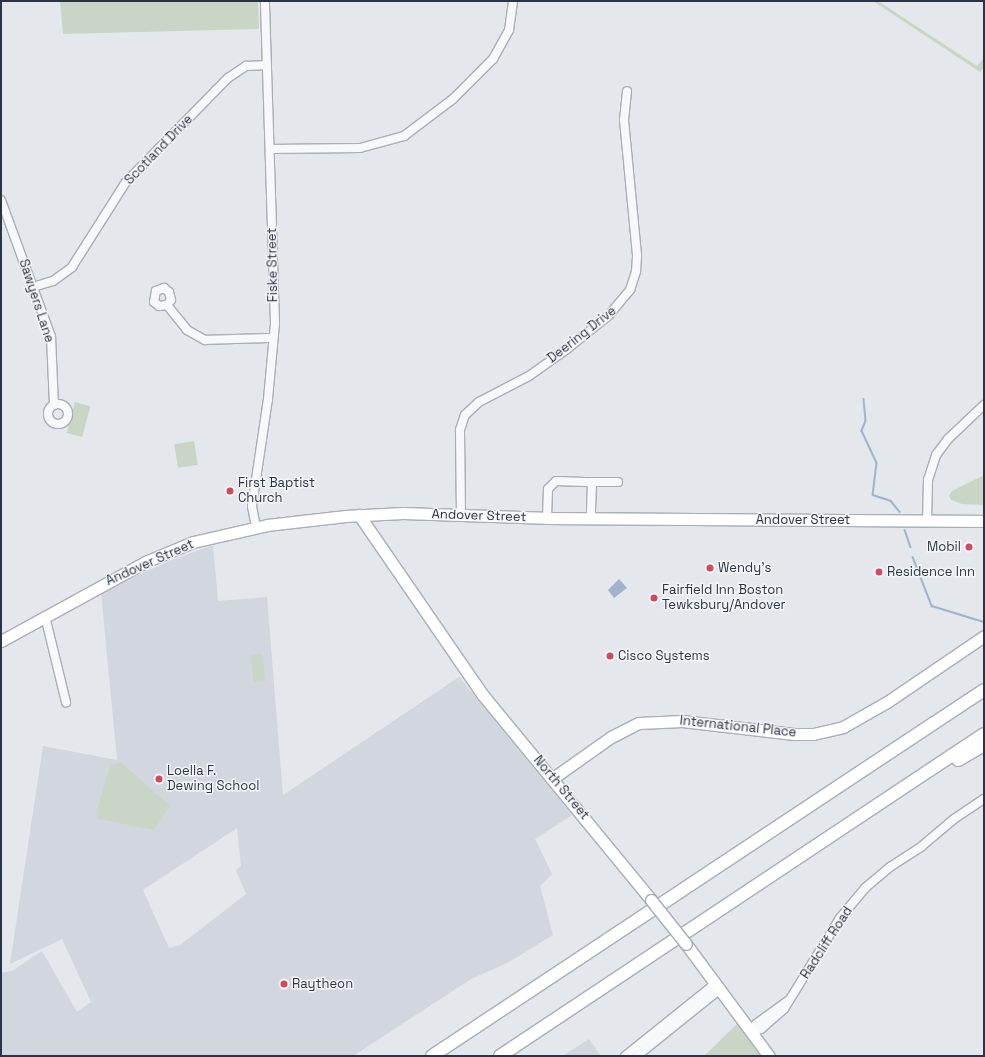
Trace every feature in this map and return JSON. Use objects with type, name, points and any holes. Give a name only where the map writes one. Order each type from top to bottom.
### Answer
[{"type":"highway","points":[[432,1056],[984,690]]},
{"type":"highway","points":[[500,1056],[984,734]]},
{"type":"highway","points":[[870,810],[984,745]]},
{"type":"main road","name":"Andover Street","points":[[1,641],[145,562],[193,542],[256,527],[359,515],[984,521]]},
{"type":"main road","name":"North Street","points":[[359,515],[482,694],[553,778],[686,944],[769,1056]]},
{"type":"main road","name":"International Place","points":[[553,778],[611,737],[639,723],[682,721],[794,734],[813,734],[843,727],[887,702],[984,636]]},
{"type":"street","name":"Fiske Street","points":[[256,527],[252,506],[268,398],[273,338],[270,149],[265,1]]},
{"type":"street","points":[[270,149],[360,148],[404,136],[453,99],[493,59],[509,30],[513,1]]},
{"type":"street","name":"Scotland Drive","points":[[33,287],[54,281],[72,268],[126,182],[228,78],[246,66],[267,65]]},
{"type":"street","name":"Deering Drive","points":[[461,515],[460,430],[465,415],[479,402],[529,376],[567,349],[609,315],[630,290],[637,260],[624,120],[627,91]]},
{"type":"street","name":"Sawyers Lane","points":[[1,200],[50,337],[54,405]]},
{"type":"street","points":[[167,305],[187,330],[205,340],[273,338]]},
{"type":"street","points":[[927,520],[928,480],[936,455],[948,439],[984,405]]},
{"type":"street","points":[[547,518],[548,490],[551,484],[556,481],[618,482]]},
{"type":"street","points":[[591,518],[592,482]]},
{"type":"street","points":[[45,616],[66,702]]},
{"type":"street","name":"Radcliff Road","points":[[751,1032],[756,1024],[789,999],[840,918],[866,888],[890,867],[922,846],[954,819],[984,799]]},
{"type":"street","points":[[625,1056],[717,987]]},
{"type":"street","points":[[637,1056],[717,987]]},
{"type":"shaded area","points":[[213,545],[218,601],[267,597],[283,795],[459,677],[572,815],[535,839],[552,874],[540,886],[553,935],[507,963],[471,979],[353,1056],[1,1056],[1,973],[12,971],[42,951],[77,1012],[91,1002],[62,939],[10,964],[43,746],[117,760],[101,592],[167,562]],"holes":[[[237,828],[241,866],[236,870],[246,894],[180,945],[169,948],[143,890]]]},
{"type":"shaded area","points":[[589,1039],[601,1056],[563,1056]]},
{"type":"green space","points":[[60,1],[258,1],[259,29],[63,34]]},
{"type":"green space","points":[[873,1],[878,1],[977,66],[984,58],[984,67],[980,72]]},
{"type":"green space","points":[[75,402],[90,406],[82,437],[67,433]]},
{"type":"green space","points":[[194,441],[198,465],[178,468],[174,444]]},
{"type":"green space","points":[[982,476],[984,477],[984,505],[962,504],[951,500],[949,496],[952,491]]},
{"type":"green space","points":[[262,654],[266,681],[254,682],[250,656]]},
{"type":"green space","points":[[121,762],[170,806],[154,830],[99,819],[97,812],[111,765]]},
{"type":"green space","points":[[737,1024],[761,1056],[704,1056]]},
{"type":"water","points":[[619,579],[627,588],[614,598],[608,590]]},
{"type":"waterway","points":[[864,399],[866,421],[862,431],[877,463],[873,495],[891,501],[900,512]]},
{"type":"waterway","points":[[905,530],[911,547]]},
{"type":"waterway","points":[[913,557],[932,606],[984,622]]},
{"type":"place","name":"First Baptist Church","points":[[230,491]]},
{"type":"place","name":"Mobil","points":[[969,547]]},
{"type":"place","name":"Wendy's","points":[[710,568]]},
{"type":"place","name":"Residence Inn","points":[[879,572]]},
{"type":"place","name":"Fairfield Inn Boston Tewksbury/Andover","points":[[654,598]]},
{"type":"place","name":"Cisco Systems","points":[[610,656]]},
{"type":"place","name":"Loella F. Dewing School","points":[[159,779]]},
{"type":"place","name":"Raytheon","points":[[284,984]]}]
